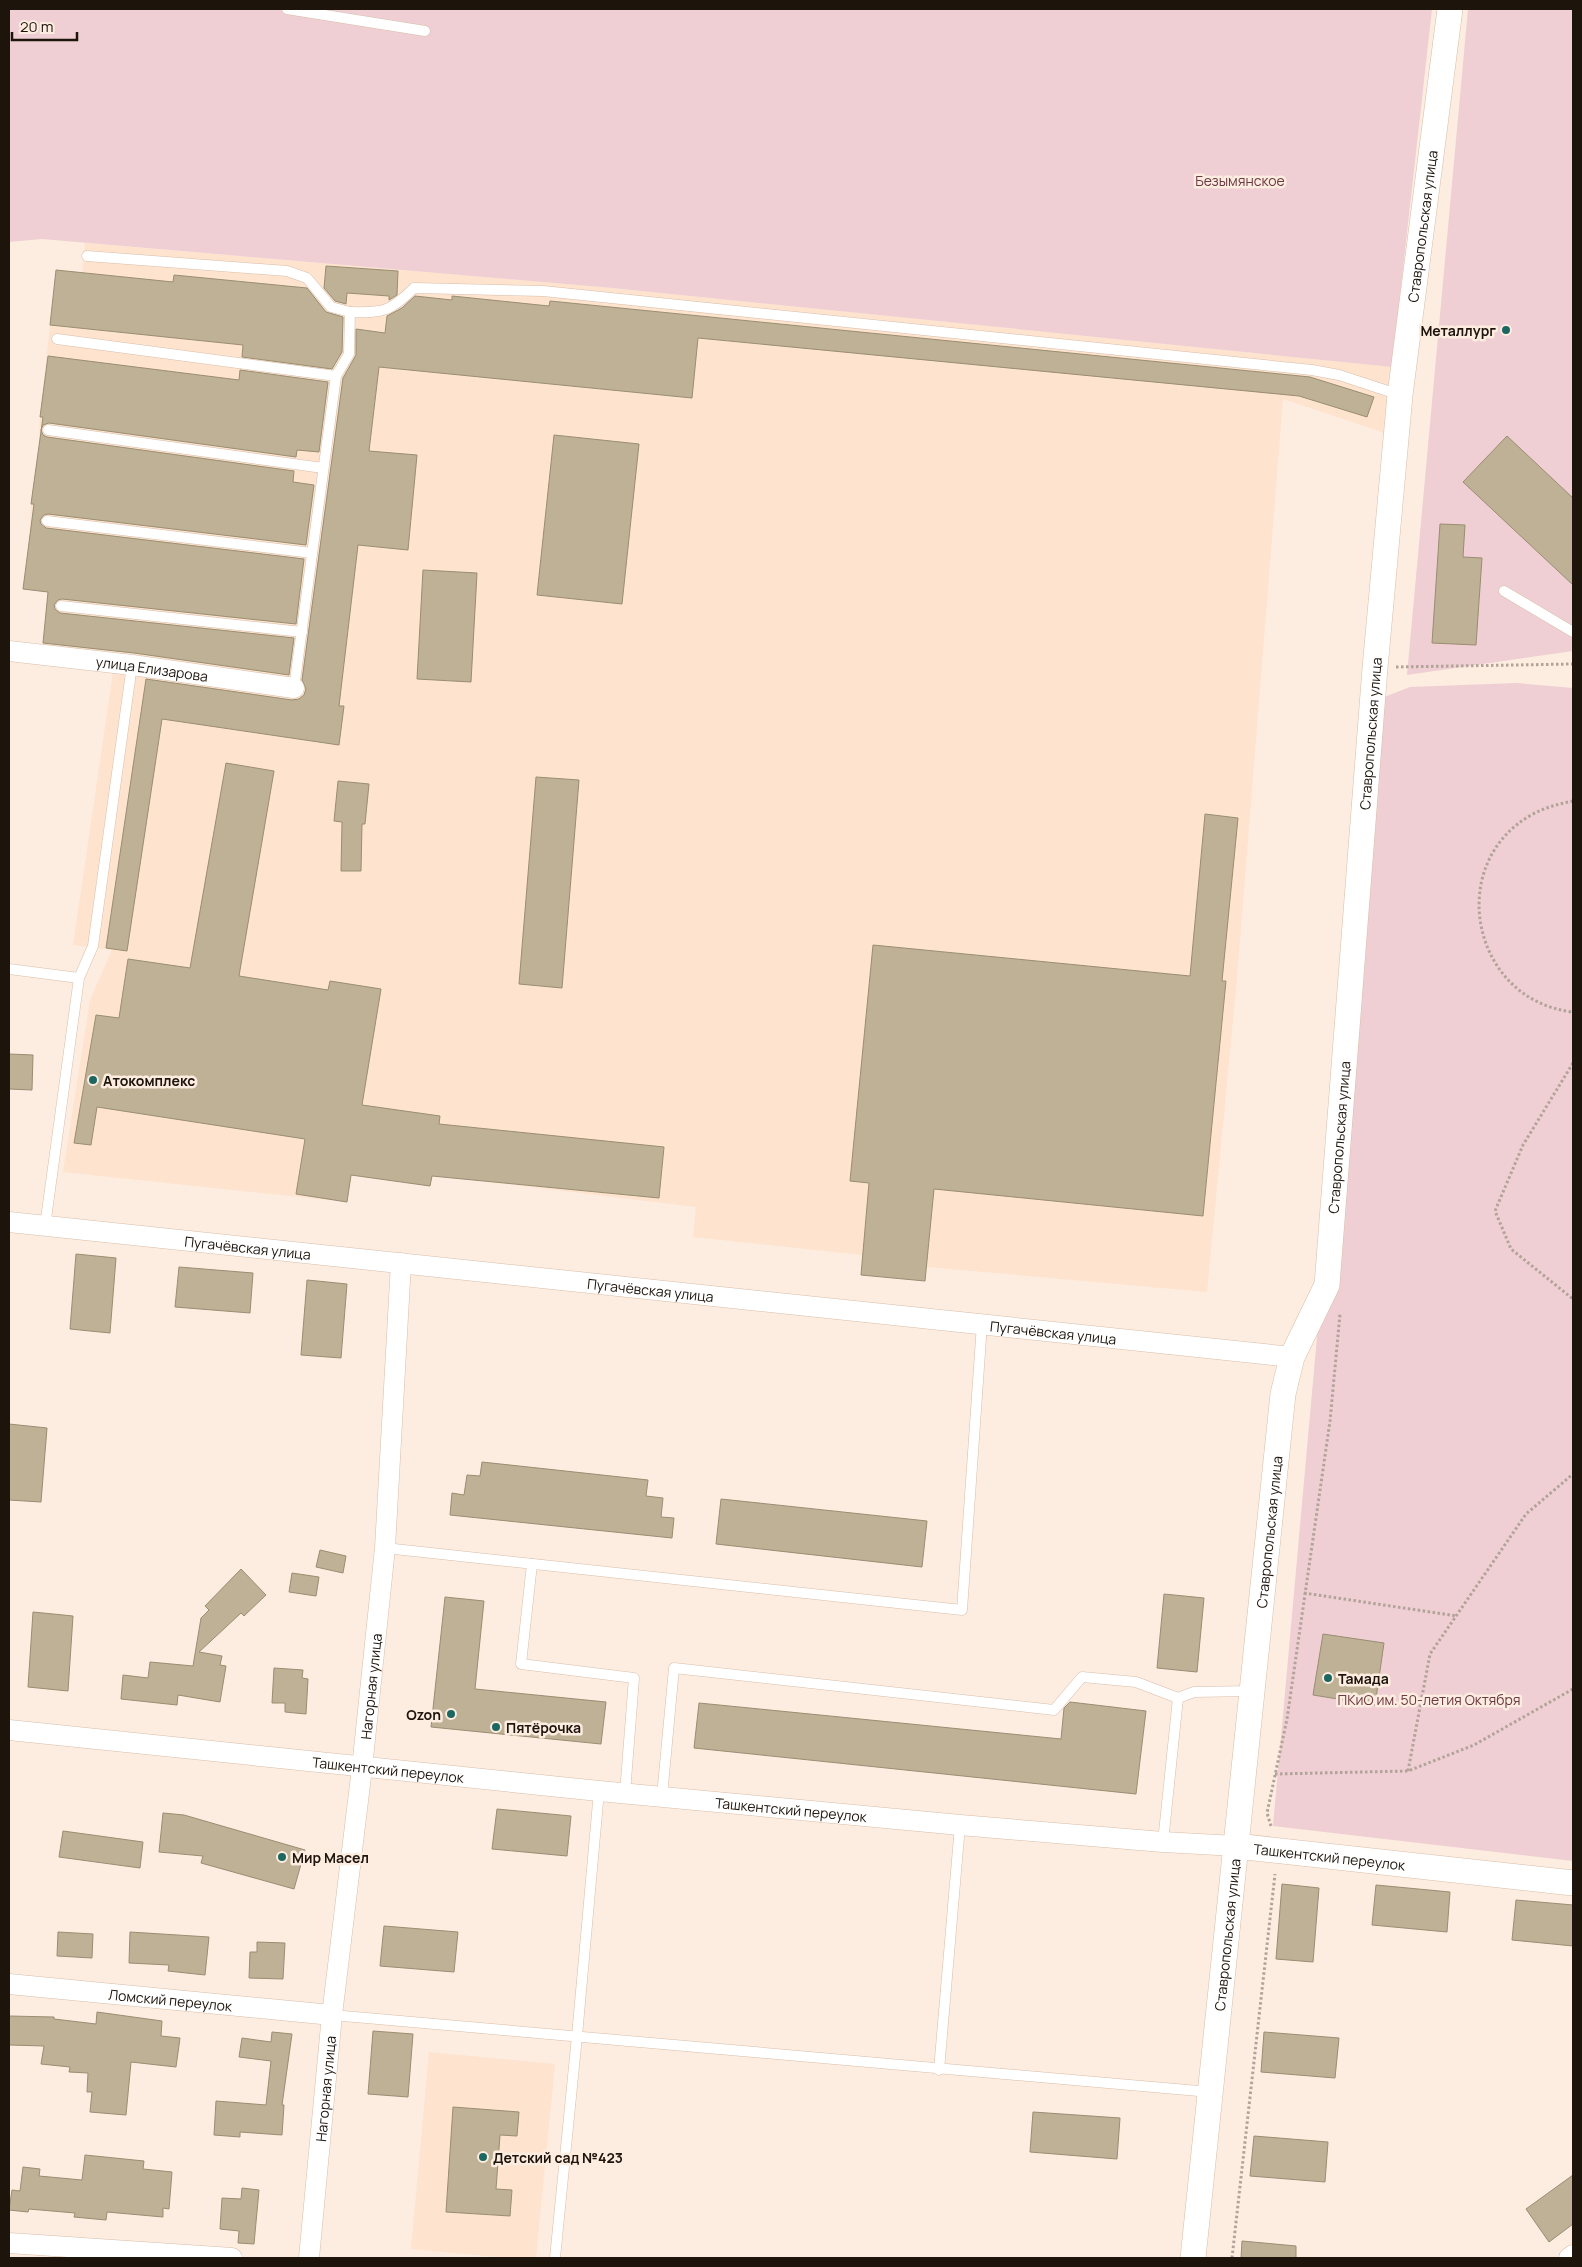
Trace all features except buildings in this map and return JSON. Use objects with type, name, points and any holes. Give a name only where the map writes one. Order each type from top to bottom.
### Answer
[{"type":"street","name":"Ставропольская улица","points":[[1193,2258],[1283,1394],[1292,1357],[1327,1286],[1375,668],[1400,395],[1450,9]]},
{"type":"street","name":"улица Елизарова","points":[[9,651],[132,665],[294,688]]},
{"type":"street","name":"Пугачёвская улица","points":[[9,1222],[1292,1357]]},
{"type":"street","name":"Нагорная улица","points":[[309,2258],[332,2015],[362,1768],[385,1548],[401,1263]]},
{"type":"street","name":"Ташкентский переулок","points":[[9,1730],[599,1791],[960,1825],[1278,1850],[1573,1883]]},
{"type":"street","name":"Ломский переулок","points":[[9,1984],[332,2015]]},
{"type":"street","points":[[9,2244],[232,2258]]},
{"type":"street","points":[[1569,2258],[1573,2255]]},
{"type":"lane","points":[[287,9],[425,31]]},
{"type":"lane","points":[[87,256],[287,271],[307,278],[332,306],[350,312],[378,313],[398,304],[414,288],[544,291],[1312,370],[1339,375],[1400,395]]},
{"type":"lane","points":[[294,688],[336,376],[349,354],[350,312]]},
{"type":"lane","points":[[57,340],[336,376]]},
{"type":"lane","points":[[48,430],[323,468]]},
{"type":"lane","points":[[47,521],[312,553]]},
{"type":"lane","points":[[1504,591],[1573,632]]},
{"type":"lane","points":[[61,606],[302,632]]},
{"type":"lane","points":[[45,1226],[79,978],[93,946],[132,665]]},
{"type":"lane","points":[[9,969],[79,978]]},
{"type":"lane","points":[[385,1548],[962,1610],[982,1324]]},
{"type":"lane","points":[[532,1564],[521,1664],[634,1678],[625,1793]]},
{"type":"lane","points":[[662,1796],[674,1668],[1054,1710],[1082,1677],[1136,1682],[1178,1698],[1194,1692],[1252,1691]]},
{"type":"lane","points":[[1163,1842],[1178,1698]]},
{"type":"lane","points":[[555,2258],[599,1791]]},
{"type":"lane","points":[[939,2070],[960,1825]]},
{"type":"lane","points":[[332,2015],[939,2070],[1210,2092]]},
{"type":"path","points":[[1375,668],[1573,664]]},
{"type":"path","points":[[1573,801],[1553,805],[1533,814],[1515,826],[1499,843],[1488,862],[1481,883],[1478,905],[1480,927],[1487,948],[1497,968],[1512,984],[1530,998],[1550,1007],[1573,1012]]},
{"type":"path","points":[[1573,1063],[1523,1145],[1495,1212],[1511,1249],[1573,1299]]},
{"type":"path","points":[[1232,2258],[1278,1850],[1267,1814],[1287,1719],[1330,1420],[1341,1309]]},
{"type":"path","points":[[1408,1771],[1430,1654],[1526,1514],[1573,1474]]},
{"type":"path","points":[[1304,1594],[1457,1616]]},
{"type":"path","points":[[1275,1774],[1408,1771],[1474,1745],[1573,1689]]},
{"type":"shaded area","points":[[85,243],[612,288],[1392,367],[1385,433],[1283,399],[1237,978],[1207,1292],[927,1267],[925,1281],[861,1275],[862,1255],[693,1237],[696,1207],[432,1175],[430,1186],[352,1175],[347,1202],[63,1172],[90,1000],[112,950],[73,945],[116,652],[43,645],[48,592],[23,589],[56,270],[82,273]]},
{"type":"shaded area","name":"Детский сад №423","points":[[429,2052],[555,2064],[536,2258],[508,2258],[411,2249]]},
{"type":"green space","name":"Безымянское","points":[[9,9],[1432,9],[1392,367],[612,288],[42,239],[9,242]]},
{"type":"green space","name":"Металлург","points":[[1468,9],[1573,9],[1573,651],[1407,675]]},
{"type":"green space","name":"ПКиО им. 50-летия Октября","points":[[1517,683],[1573,688],[1573,1861],[1273,1826],[1344,1037],[1361,706],[1410,687]]},
{"type":"place","name":"Металлург","points":[[1506,330]]},
{"type":"place","name":"Атокомплекс","points":[[93,1080]]},
{"type":"place","name":"Тамада","points":[[1328,1678]]},
{"type":"place","name":"Ozon","points":[[451,1714]]},
{"type":"place","name":"Пятёрочка","points":[[496,1727]]},
{"type":"place","name":"Мир Масел","points":[[282,1857]]},
{"type":"place","name":"Детский сад №423","points":[[483,2157]]}]
